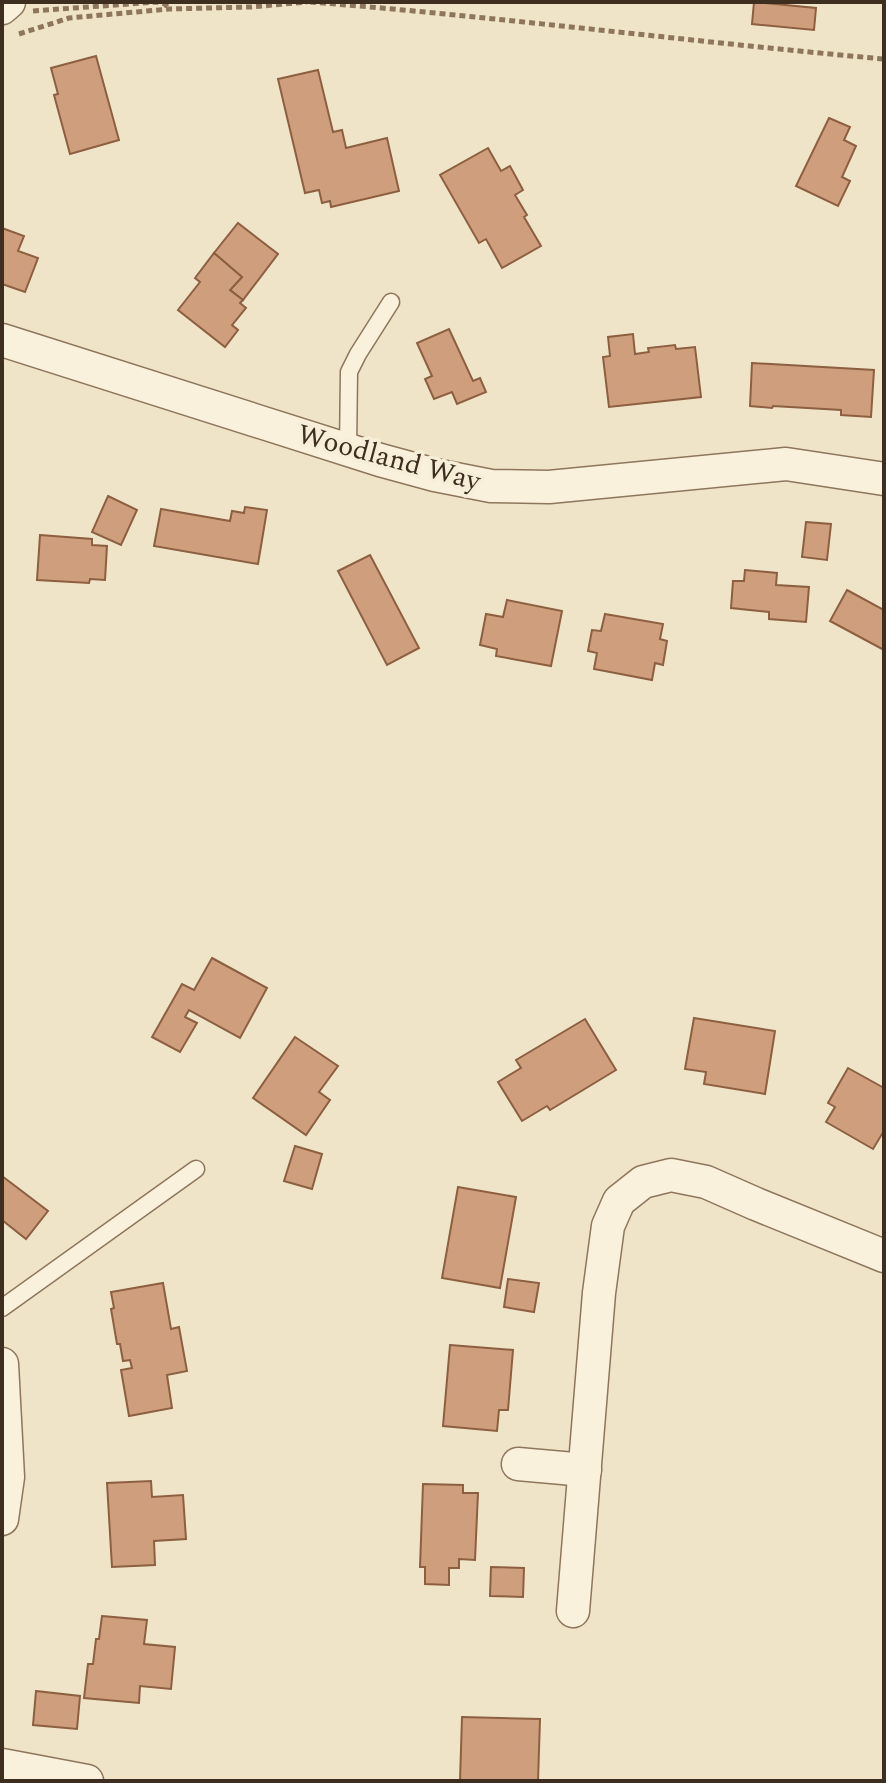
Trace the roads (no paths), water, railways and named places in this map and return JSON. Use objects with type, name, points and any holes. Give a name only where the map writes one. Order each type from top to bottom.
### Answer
[{"type":"street","name":"Woodland Way","points":[[2,340],[348,450],[435,475],[491,486],[549,487],[786,464],[884,479]]},
{"type":"street","points":[[573,1611],[599,1293],[608,1226],[619,1201],[643,1182],[671,1175],[706,1182],[884,1256]]},
{"type":"street","points":[[2,1364],[8,1477],[2,1519]]},
{"type":"street","points":[[518,1464],[585,1470]]},
{"type":"street","points":[[2,1765],[87,1781]]},
{"type":"lane","points":[[348,450],[349,372],[391,302]]},
{"type":"lane","points":[[2,1308],[196,1169]]}]
